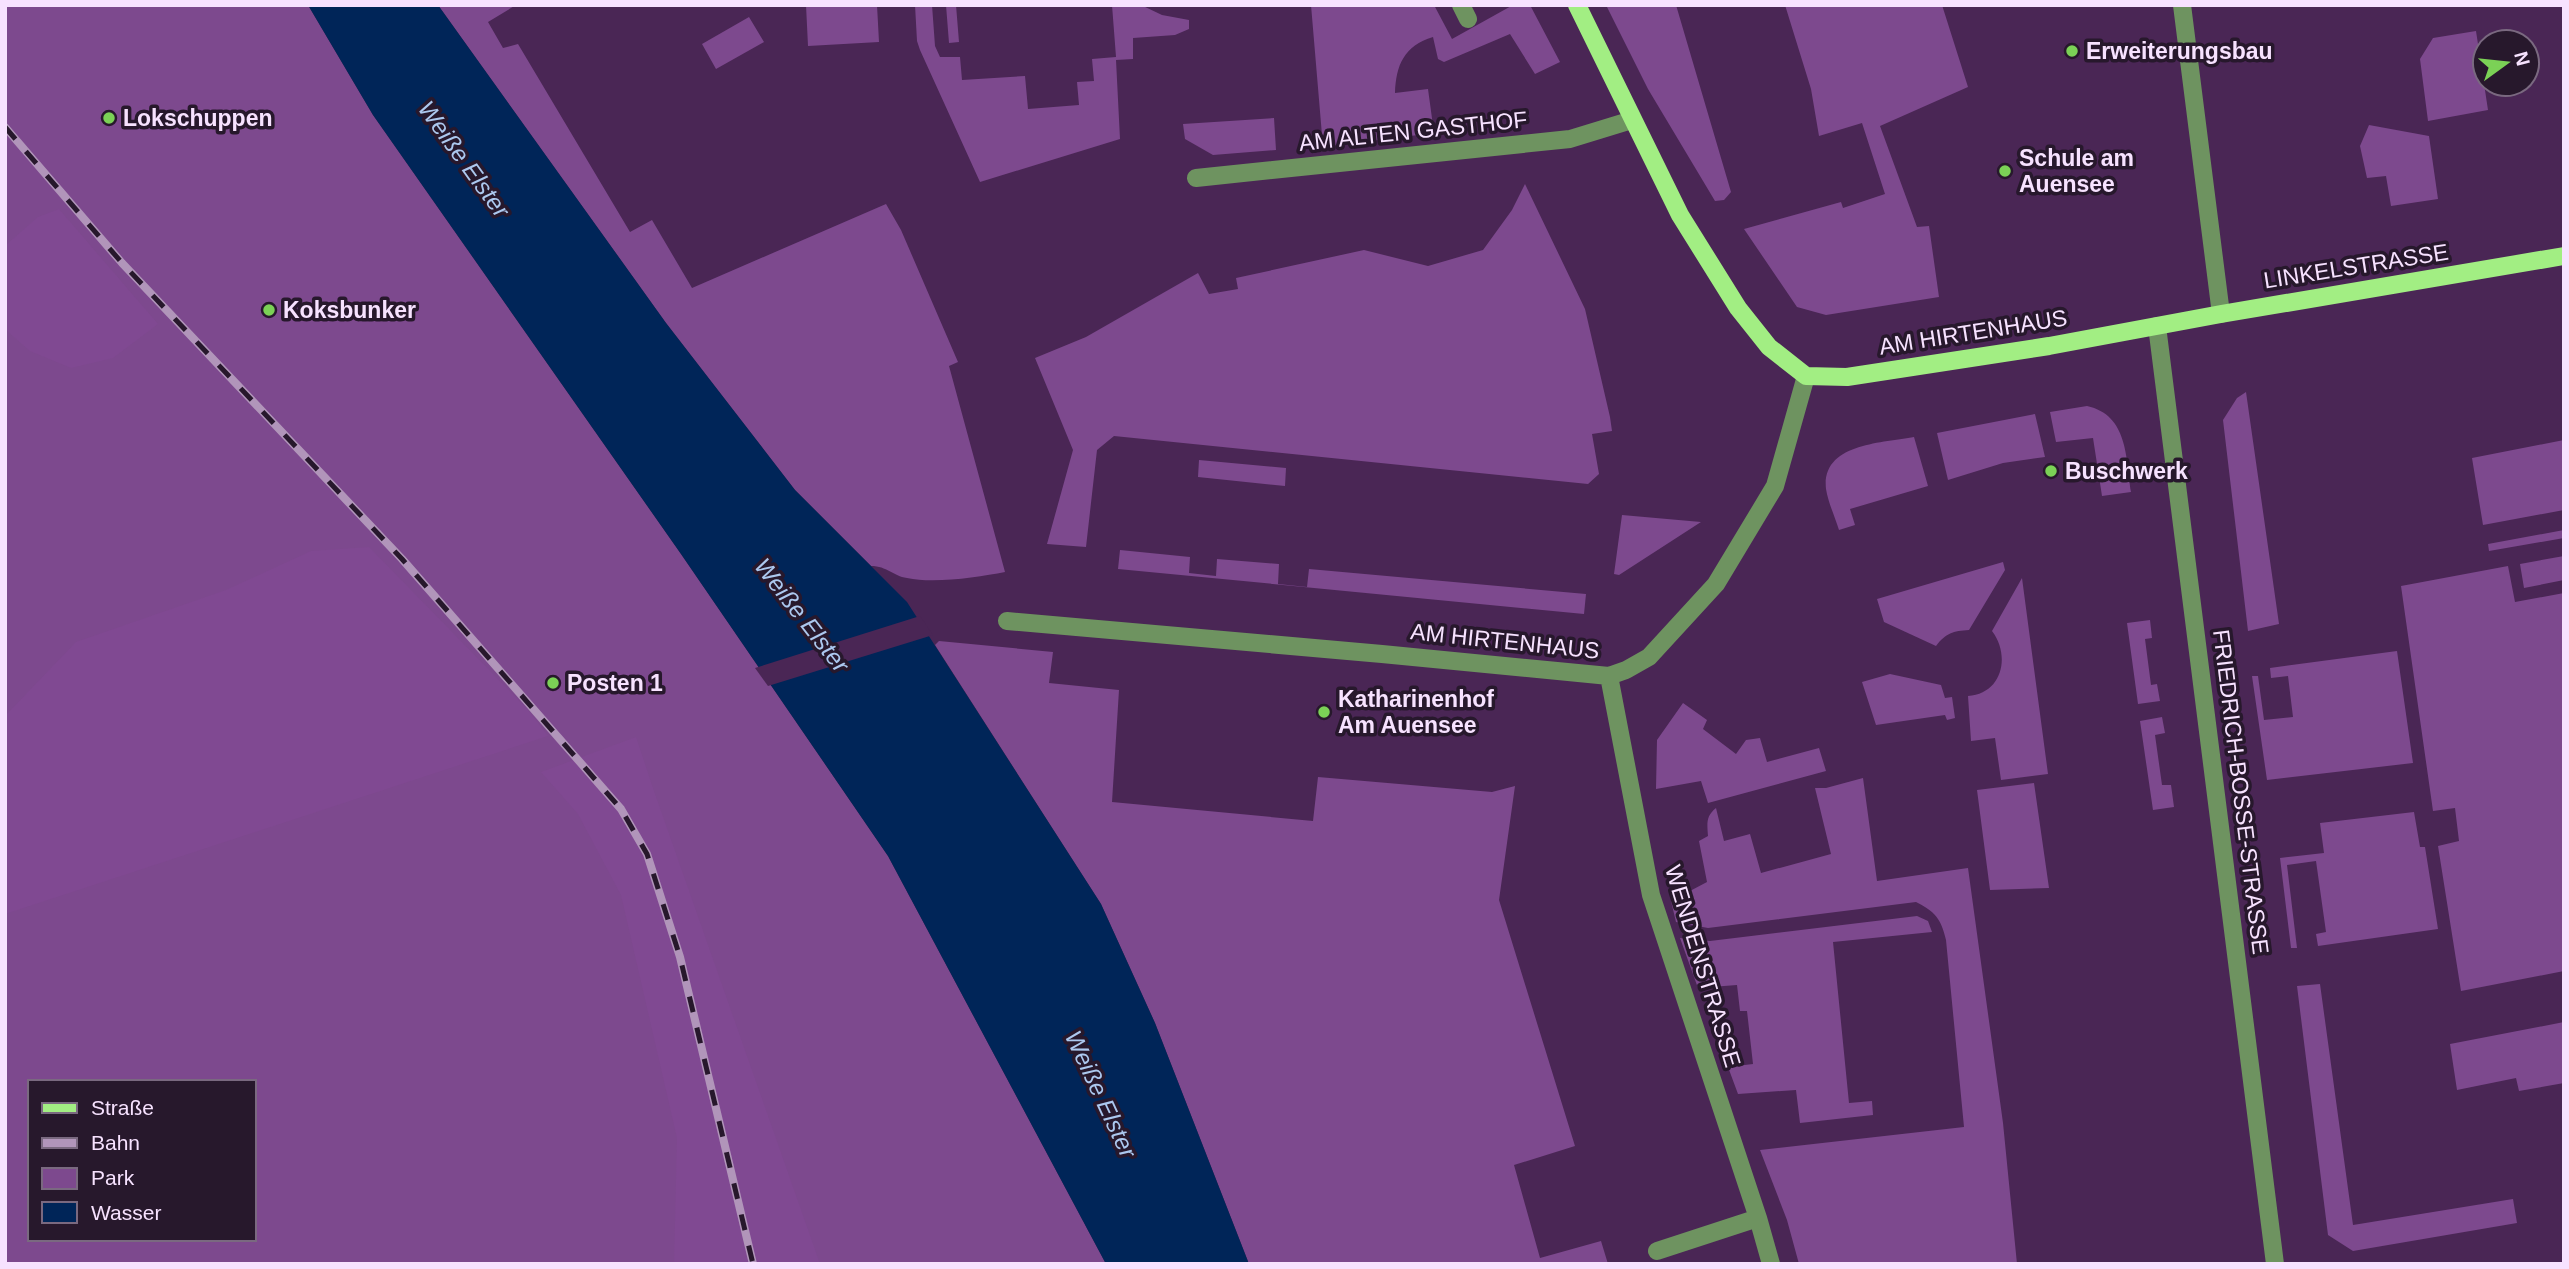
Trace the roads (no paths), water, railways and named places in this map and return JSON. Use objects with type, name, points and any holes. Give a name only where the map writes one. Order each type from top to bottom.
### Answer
[{"type":"main road","points":[[1577,5],[1680,215],[1738,308],[1769,347],[1806,376]]},
{"type":"main road","name":"LINKELSTRASSE","points":[[2157,326],[2564,257]]},
{"type":"main road","name":"AM HIRTENHAUS","points":[[1806,376],[1847,376],[2049,346],[2157,326]]},
{"type":"street","points":[[2182,5],[2221,314]]},
{"type":"street","name":"AM ALTEN GASTHOF","points":[[1196,178],[1570,139],[1632,120]]},
{"type":"street","name":"FRIEDRICH-BOSSE-STRASSE","points":[[2157,326],[2275,1264]]},
{"type":"street","name":"AM HIRTENHAUS","points":[[1007,621],[1609,676],[1649,657],[1716,584],[1775,486],[1806,376]]},
{"type":"street","name":"WENDENSTRASSE","points":[[1609,676],[1651,895],[1771,1264]]},
{"type":"street","points":[[1657,1251],[1758,1218]]},
{"type":"water","name":"Weiße Elster","points":[[308,5],[438,5],[666,323],[795,490],[907,602],[1101,904],[1155,1023],[1249,1264],[1106,1264],[888,856],[681,554],[373,115]]},
{"type":"railway","points":[[5,127],[122,263],[402,559],[621,809],[647,854],[680,957],[753,1264]]},
{"type":"place","name":"Erweiterungsbau","points":[[2072,51]]},
{"type":"place","name":"Lokschuppen","points":[[109,118]]},
{"type":"place","name":"Schule am Auensee","points":[[2005,171]]},
{"type":"place","name":"Koksbunker","points":[[269,310]]},
{"type":"place","name":"Buschwerk","points":[[2051,471]]},
{"type":"place","name":"Posten 1","points":[[553,683]]},
{"type":"place","name":"Katharinenhof Am Auensee","points":[[1324,712]]}]
